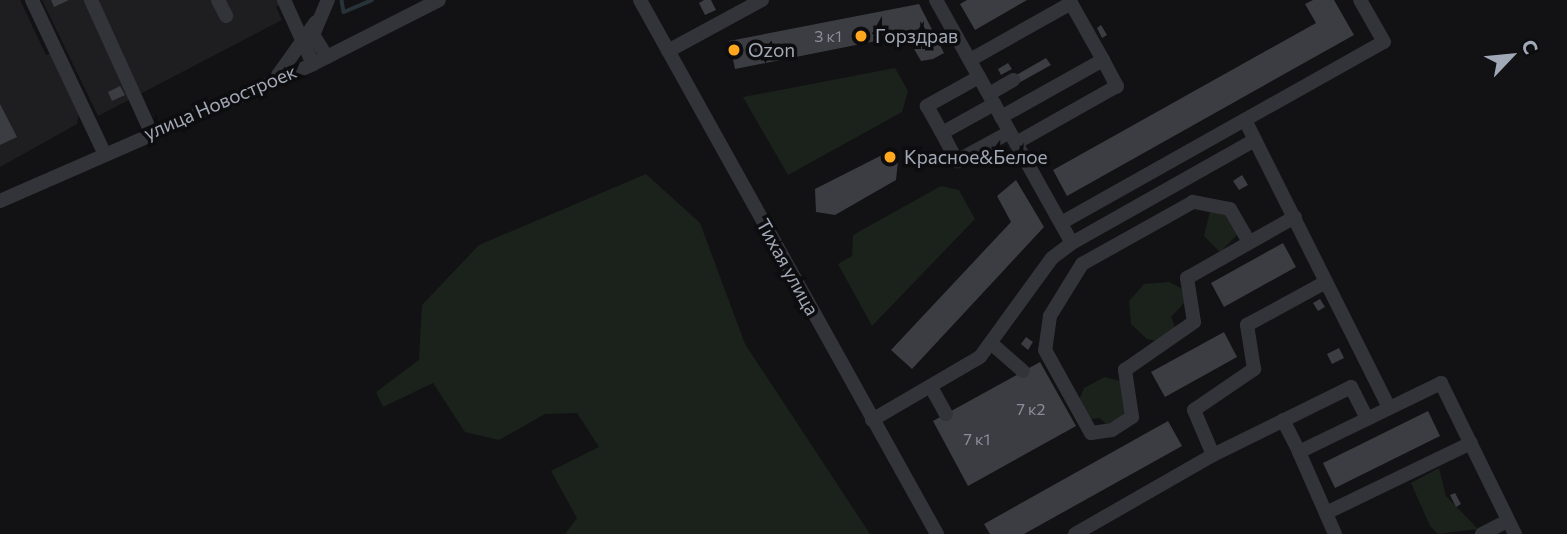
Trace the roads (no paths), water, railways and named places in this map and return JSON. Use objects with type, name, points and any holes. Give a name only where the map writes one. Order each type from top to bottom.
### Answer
[{"type":"street","points":[[32,0],[104,152]]},
{"type":"street","points":[[91,0],[150,130]]},
{"type":"street","points":[[218,0],[226,16]]},
{"type":"street","points":[[284,0],[303,41],[320,60]]},
{"type":"street","points":[[272,81],[303,41],[328,0]]},
{"type":"street","name":"улица Новостроек","points":[[0,201],[150,130],[320,60],[439,0]]},
{"type":"street","name":"Тихая улица","points":[[640,0],[937,534]]},
{"type":"street","points":[[668,51],[740,5],[762,0]]},
{"type":"street","points":[[936,0],[1072,243]]},
{"type":"street","points":[[1061,223],[1384,42],[1360,0]]},
{"type":"street","points":[[970,60],[1071,3],[1118,86],[957,161],[927,106],[979,77]]},
{"type":"street","points":[[316,22],[314,42],[320,60]]},
{"type":"street","points":[[942,133],[995,105],[1103,60]]},
{"type":"street","points":[[995,105],[1013,80]]},
{"type":"street","points":[[1245,120],[1389,408]]},
{"type":"street","points":[[872,420],[931,387],[992,344],[1052,258],[1072,243],[1255,140]]},
{"type":"street","points":[[1249,242],[1230,209],[1193,202],[1082,264],[1049,316],[1045,351],[1091,433],[1112,430],[1132,416],[1125,370],[1194,322],[1187,278],[1294,217]]},
{"type":"street","points":[[1213,455],[1194,410],[1254,369],[1247,325],[1326,282]]},
{"type":"street","points":[[992,344],[1023,371]]},
{"type":"street","points":[[1299,452],[1441,383],[1512,528],[1482,534]]},
{"type":"street","points":[[931,387],[946,414]]},
{"type":"street","points":[[1075,534],[1213,455],[1351,387],[1367,419]]},
{"type":"street","points":[[1283,421],[1335,534]]},
{"type":"street","points":[[1326,513],[1471,443]]},
{"type":"waterway","points":[[342,0],[344,12],[372,0]]},
{"type":"place","name":"Горздрав","points":[[861,36]]},
{"type":"place","name":"Ozon","points":[[734,50]]},
{"type":"place","name":"Красное&Белое","points":[[890,157]]}]
